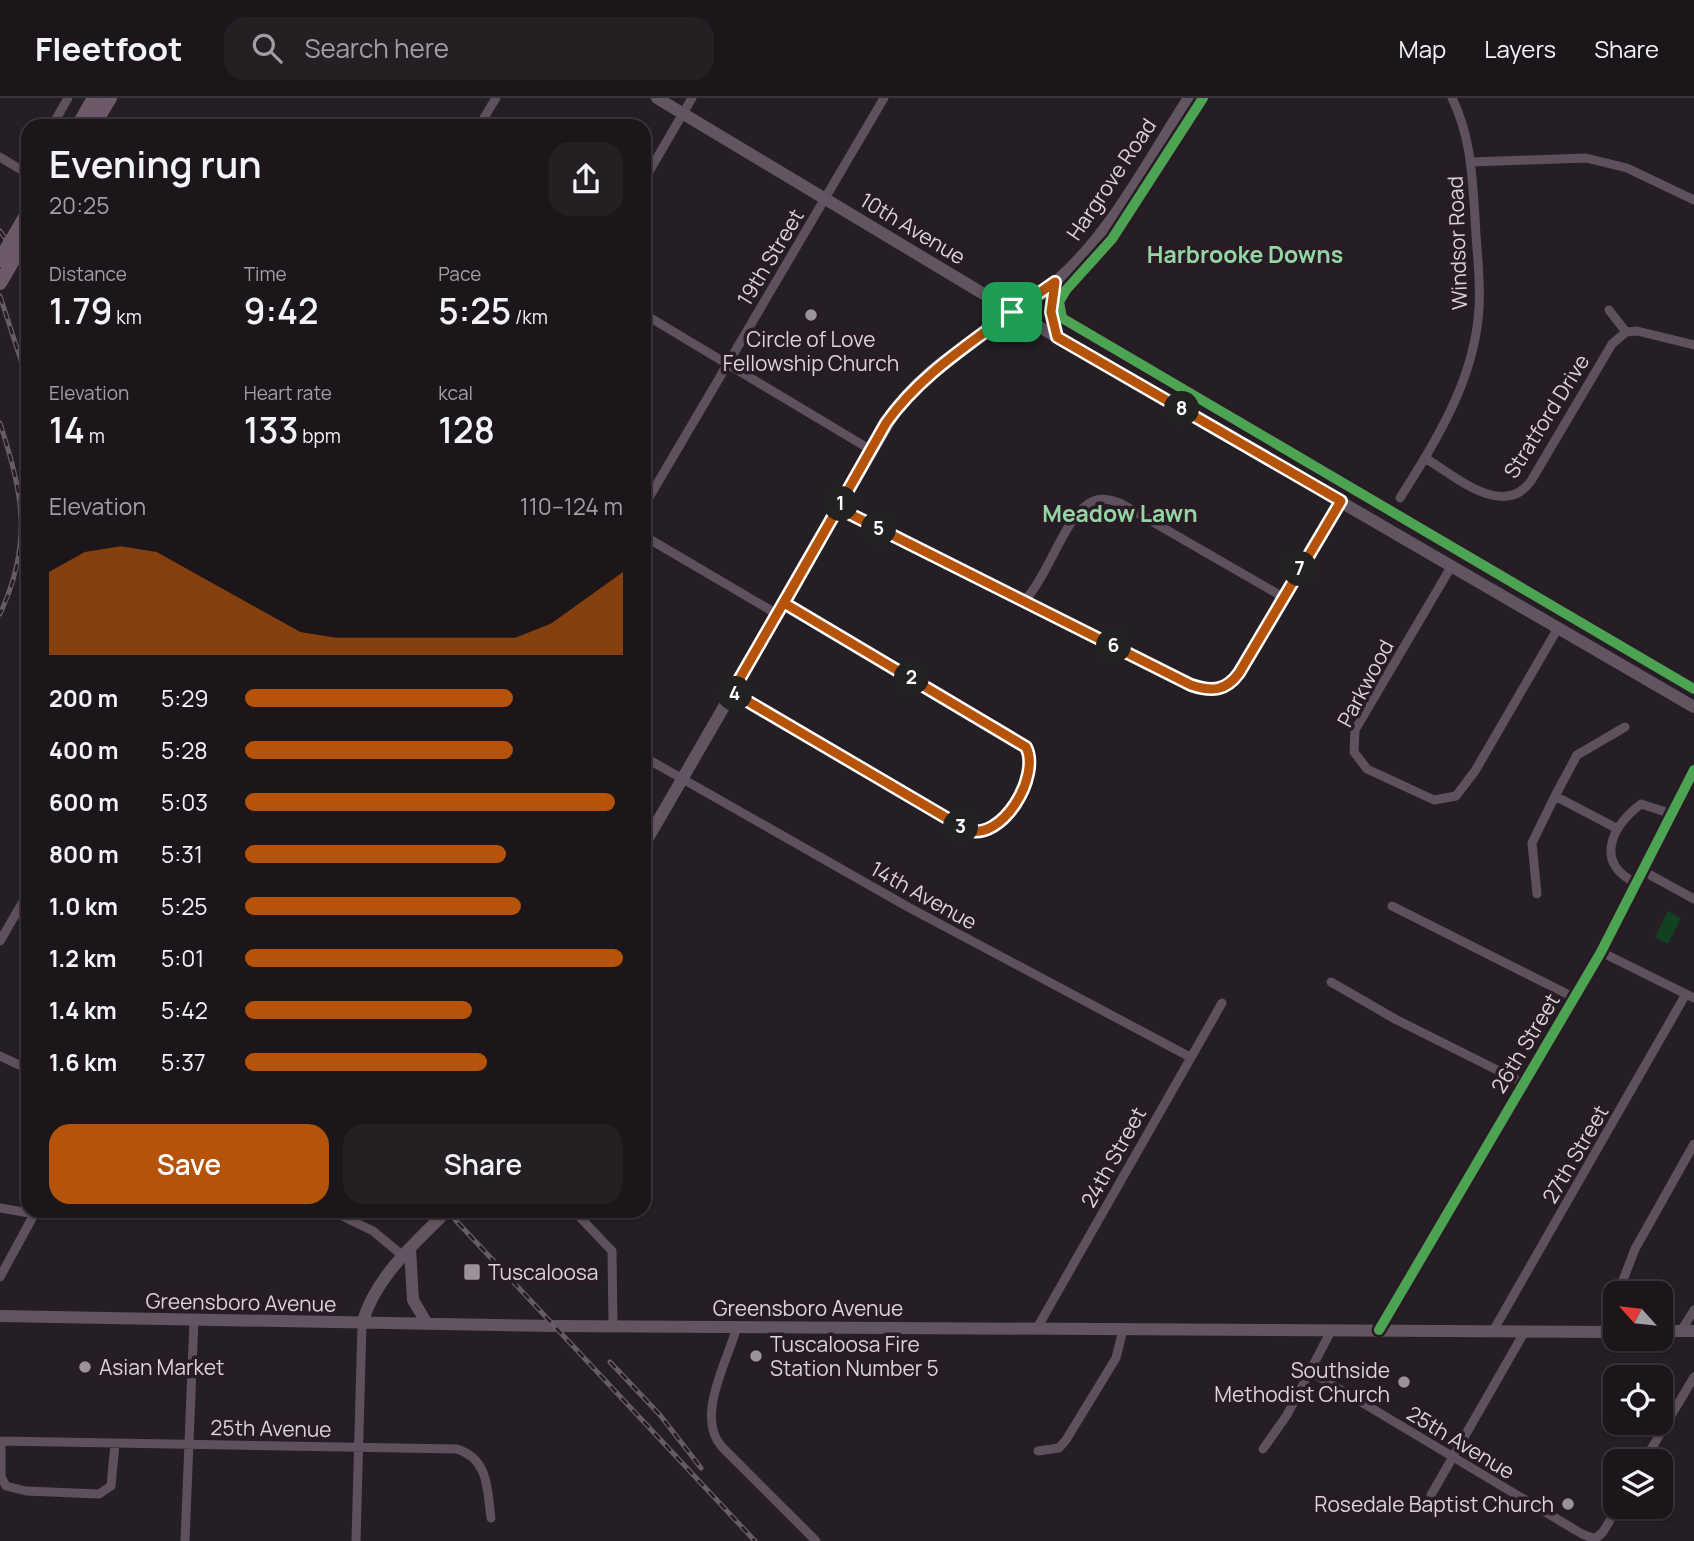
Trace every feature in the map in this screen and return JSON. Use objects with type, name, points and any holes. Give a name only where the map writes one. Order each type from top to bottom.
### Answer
[{"type":"main road","points":[[82,119],[94,98]]},
{"type":"main road","points":[[97,119],[110,98]]},
{"type":"main road","name":"10th Avenue","points":[[657,98],[1012,312],[1694,707]]},
{"type":"main road","name":"Hargrove Road","points":[[651,833],[886,423],[912,389],[1055,282],[1103,233],[1189,98]]},
{"type":"main road","points":[[0,260],[21,224]]},
{"type":"main road","points":[[0,283],[21,247]]},
{"type":"main road","points":[[1055,282],[1051,312],[1057,337]]},
{"type":"main road","points":[[362,1324],[375,1292],[406,1252],[440,1218]]},
{"type":"main road","points":[[406,1252],[413,1300],[426,1322]]},
{"type":"main road","name":"Greensboro Avenue","points":[[0,1316],[362,1324],[426,1322],[737,1327],[1603,1332]]},
{"type":"street","points":[[56,119],[68,98]]},
{"type":"street","points":[[483,119],[496,98]]},
{"type":"street","points":[[651,168],[692,98]]},
{"type":"street","name":"19th Street","points":[[651,494],[884,98]]},
{"type":"street","name":"Windsor Road","points":[[1400,498],[1457,399],[1476,338],[1480,306],[1472,162],[1466,134],[1452,98]]},
{"type":"street","points":[[0,157],[21,168]]},
{"type":"street","points":[[1472,162],[1586,158],[1627,168],[1694,200]]},
{"type":"street","points":[[1609,310],[1626,332],[1637,331],[1694,345]]},
{"type":"street","points":[[651,318],[870,450]]},
{"type":"street","name":"Stratford Drive","points":[[1425,458],[1486,494],[1506,498],[1516,495],[1531,481],[1612,344],[1626,332]]},
{"type":"street","points":[[1024,601],[1035,590],[1081,510],[1099,499],[1120,503],[1283,597]]},
{"type":"street","points":[[838,508],[1191,685],[1213,690],[1233,681],[1341,501]]},
{"type":"street","points":[[651,540],[781,608],[1019,741],[1030,756],[1028,779],[1001,823],[988,831],[972,832],[732,692]]},
{"type":"street","name":"Parkwood","points":[[1451,566],[1359,720],[1353,741],[1359,762],[1367,769],[1434,800],[1456,796],[1475,771],[1558,628]]},
{"type":"street","points":[[1537,894],[1532,843],[1555,796],[1577,755],[1625,727]]},
{"type":"street","name":"14th Avenue","points":[[651,761],[908,907],[1190,1057]]},
{"type":"street","name":"26th Street","points":[[1379,1330],[1601,952],[1694,770]]},
{"type":"street","points":[[1555,796],[1616,828]]},
{"type":"street","points":[[1636,883],[1621,875],[1611,857],[1616,828],[1641,804],[1672,814]]},
{"type":"street","points":[[1643,871],[1694,899]]},
{"type":"street","points":[[0,941],[21,905]]},
{"type":"street","points":[[1392,906],[1574,998]]},
{"type":"street","points":[[1601,952],[1690,996]]},
{"type":"street","points":[[1331,982],[1395,1019],[1524,1083]]},
{"type":"street","name":"27th Street","points":[[1493,1331],[1690,996]]},
{"type":"street","name":"24th Street","points":[[1037,1328],[1222,1003]]},
{"type":"street","points":[[0,1056],[21,1066]]},
{"type":"street","points":[[1622,1281],[1634,1249],[1694,1144]]},
{"type":"street","points":[[0,1208],[21,1210]]},
{"type":"street","points":[[0,1277],[32,1218]]},
{"type":"street","points":[[346,1218],[406,1252]]},
{"type":"street","points":[[581,1218],[612,1251],[613,1325]]},
{"type":"street","points":[[1688,1331],[1694,1310]]},
{"type":"street","points":[[185,1541],[194,1320]]},
{"type":"street","points":[[356,1541],[356,1448],[362,1324]]},
{"type":"street","points":[[737,1327],[711,1409],[710,1430],[722,1447],[816,1541]]},
{"type":"street","points":[[1038,1451],[1059,1448],[1066,1440],[1116,1359],[1123,1330]]},
{"type":"street","points":[[1263,1450],[1311,1372],[1331,1331]]},
{"type":"street","points":[[1431,1495],[1525,1331]]},
{"type":"street","name":"25th Avenue","points":[[1311,1372],[1572,1529],[1595,1539],[1609,1519]]},
{"type":"street","points":[[1651,1449],[1694,1377]]},
{"type":"street","points":[[1,1441],[1,1476],[6,1486],[26,1491],[99,1494],[111,1486],[116,1444]]},
{"type":"street","name":"25th Avenue","points":[[1,1441],[446,1448],[467,1452],[482,1466],[491,1518]]},
{"type":"green space","points":[[1668,911],[1681,918],[1668,944],[1655,937]]},
{"type":"railway","points":[[0,231],[21,261]]},
{"type":"railway","points":[[0,296],[21,360]]},
{"type":"railway","points":[[0,423],[14,473],[21,518],[17,564],[0,614]]},
{"type":"railway","points":[[454,1218],[755,1541]]},
{"type":"railway","points":[[610,1362],[660,1415],[701,1468]]},
{"type":"cycle path","points":[[1203,98],[1112,239],[1066,290],[1059,302],[1062,318],[1694,689]]},
{"type":"cycle path","points":[[732,692],[972,832],[983,831],[1005,817],[1022,793],[1030,767],[1030,756],[1019,741],[784,603]]},
{"type":"cycle path","points":[[1379,1330],[1601,952],[1694,770]]},
{"type":"place","name":"Circle of Love Fellowship Church","points":[[811,315]]},
{"type":"place","name":"Tuscaloosa","points":[[472,1272]]},
{"type":"place","name":"Tuscaloosa Fire Station Number 5","points":[[756,1356]]},
{"type":"place","name":"Asian Market","points":[[85,1367]]},
{"type":"place","name":"Southside Methodist Church","points":[[1404,1382]]},
{"type":"place","name":"Rosedale Baptist Church","points":[[1568,1504]]},
{"type":"district","name":"Harbrooke Downs","points":[[1245,254]]},
{"type":"district","name":"Meadow Lawn","points":[[1120,513]]},
{"type":"route","points":[[1012,312],[925,377],[902,400],[886,423],[784,603],[1026,747],[1031,762],[1028,779],[1001,823],[988,831],[977,833],[967,830],[732,692],[784,603],[838,508],[1191,685],[1213,690],[1224,688],[1239,673],[1341,501],[1057,337],[1051,312],[1055,282],[1012,312]]}]
